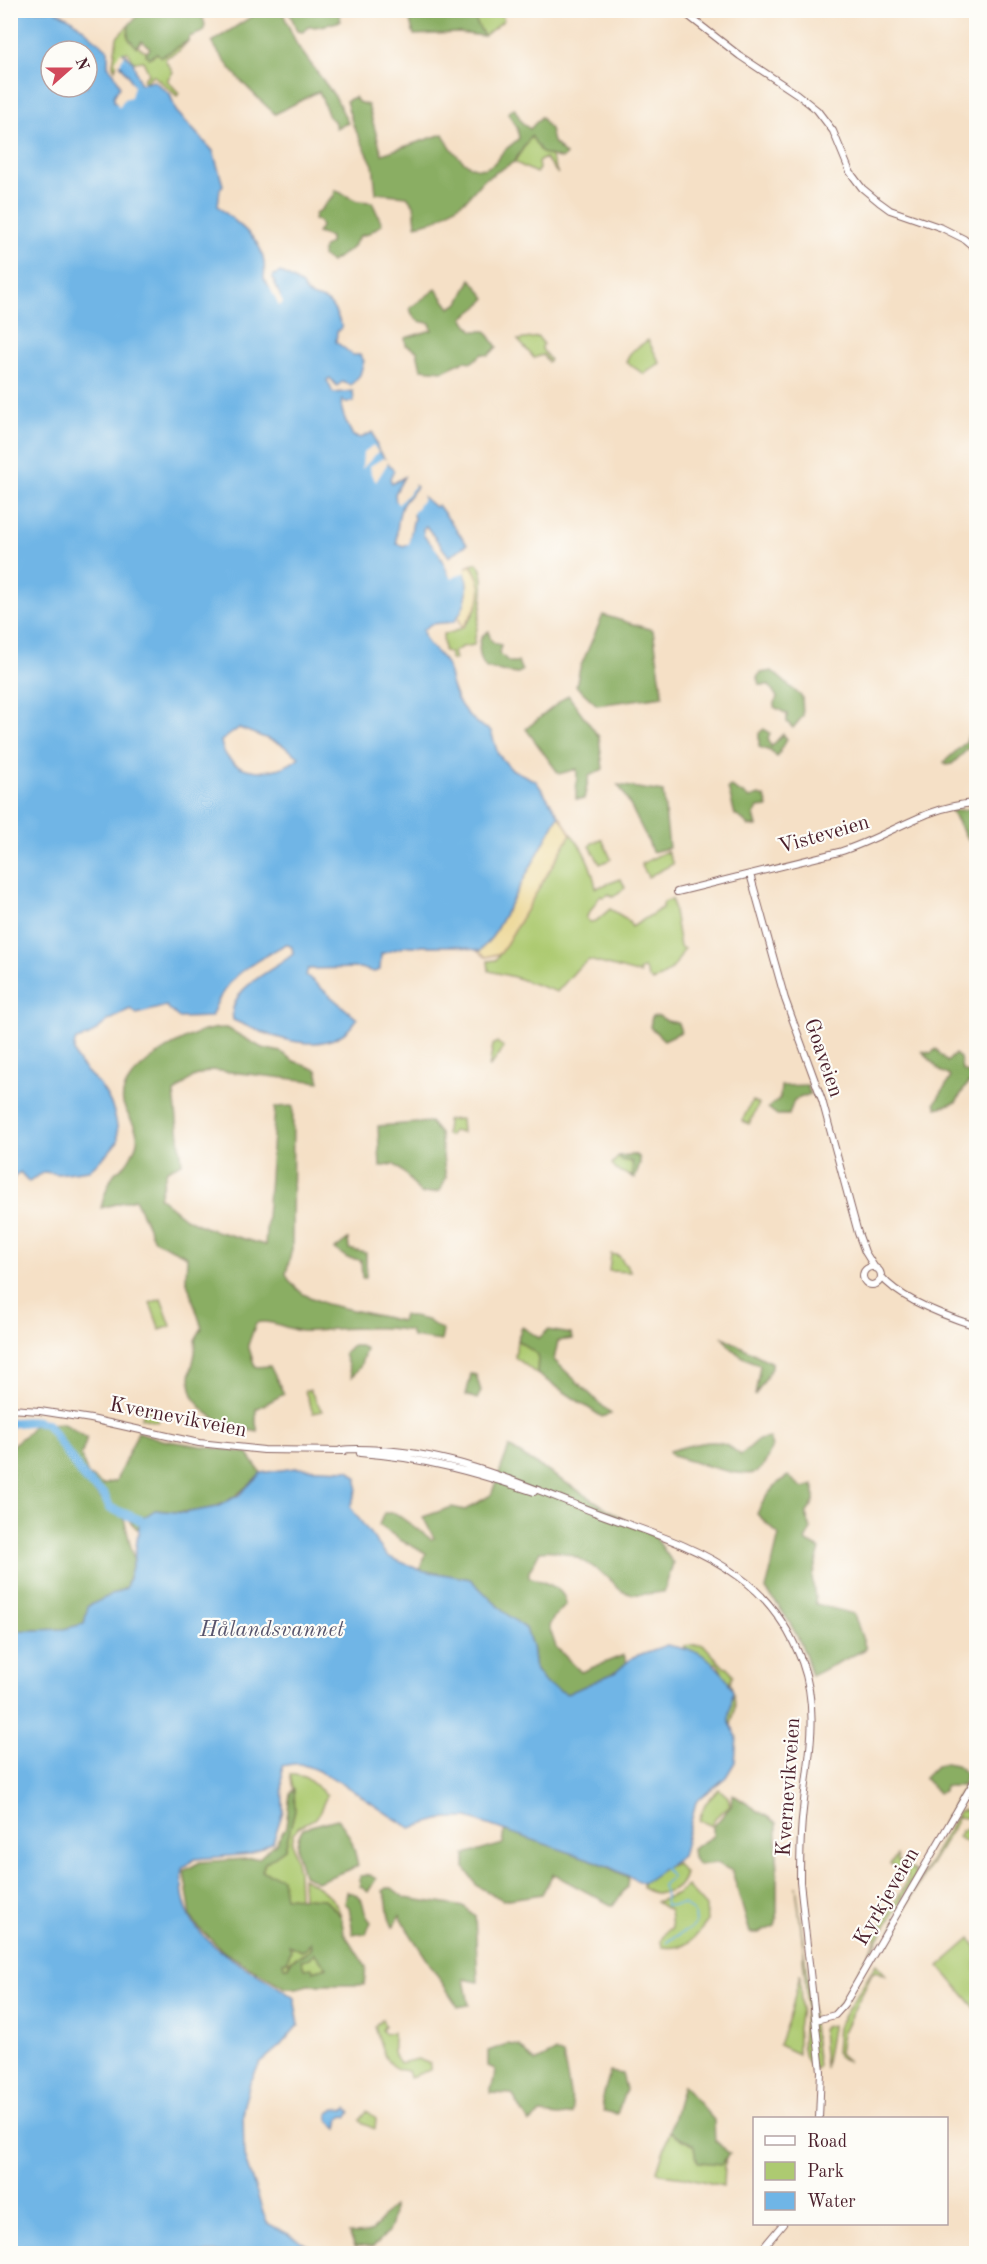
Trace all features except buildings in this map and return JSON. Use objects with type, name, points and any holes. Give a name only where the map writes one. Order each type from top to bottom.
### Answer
[{"type":"main road","points":[[681,10],[817,111],[833,131],[850,172],[862,188],[879,202],[890,210],[942,228],[976,249]]},
{"type":"main road","name":"Visteveien","points":[[677,892],[849,849],[942,808],[976,803]]},
{"type":"main road","name":"Goaveien","points":[[750,874],[784,999],[819,1092],[847,1199],[865,1252],[874,1268]]},
{"type":"main road","name":"Goaveien","points":[[865,1252],[866,1270]]},
{"type":"main road","points":[[900,1292],[870,1285],[864,1281],[863,1276],[866,1270],[874,1268],[900,1292],[935,1311],[976,1326]]},
{"type":"main road","points":[[874,1285],[878,1283],[881,1276]]},
{"type":"main road","name":"Kvernevikveien","points":[[10,1409],[40,1410],[91,1419],[199,1443],[264,1450],[350,1448],[396,1450],[446,1459],[486,1470],[675,1543],[715,1561],[739,1576],[759,1594],[780,1619],[793,1641],[806,1675],[812,1716],[812,1744],[799,1853],[800,1882],[821,2071],[819,2117]]},
{"type":"main road","name":"Kyrkjeveien","points":[[816,2020],[835,2015],[844,2005],[976,1778]]},
{"type":"main road","points":[[758,2253],[781,2225]]},
{"type":"green space","points":[[138,11],[201,11],[205,25],[203,32],[189,37],[188,41],[161,57],[157,53],[149,58],[146,54],[150,48],[142,41],[136,47],[128,37],[129,25],[138,15]]},
{"type":"green space","points":[[260,11],[282,11],[297,45],[336,98],[348,123],[336,128],[319,91],[275,114],[225,62],[212,42]]},
{"type":"green space","points":[[289,11],[340,11],[341,21],[308,27],[303,32],[297,31]]},
{"type":"green space","points":[[397,11],[470,11],[484,36],[459,33],[414,35],[408,14],[400,17],[396,14]]},
{"type":"green space","points":[[470,11],[500,11],[504,20],[484,36]]},
{"type":"green space","points":[[129,25],[128,37],[147,52],[146,55],[157,53],[161,57],[188,41],[179,51],[165,60],[173,72],[167,80],[179,93],[177,96],[153,75],[145,82],[143,79],[149,74],[143,61],[134,62],[128,52],[124,52],[119,57],[115,69],[113,65],[117,37]]},
{"type":"green space","points":[[355,97],[358,102],[368,105],[382,154],[443,134],[451,148],[463,161],[470,166],[485,168],[493,164],[519,138],[517,128],[508,113],[514,108],[523,124],[530,129],[541,117],[550,129],[553,142],[566,155],[562,159],[542,153],[531,136],[514,162],[483,180],[467,199],[436,220],[416,225],[414,205],[407,196],[376,193],[373,165],[353,125],[346,101]]},
{"type":"green space","points":[[532,135],[543,153],[550,155],[558,174],[545,158],[538,162],[539,169],[536,173],[514,162]]},
{"type":"green space","points":[[335,190],[357,201],[372,202],[382,224],[368,234],[360,236],[351,249],[331,262],[322,256],[323,248],[330,243],[330,237],[317,233],[321,227],[319,221],[314,220],[315,214],[334,196]]},
{"type":"green space","points":[[471,279],[486,298],[463,318],[473,331],[486,331],[497,347],[489,355],[482,354],[472,362],[464,361],[443,371],[421,369],[417,351],[406,345],[405,338],[432,330],[430,323],[414,318],[410,308],[436,289],[450,308],[459,303]]},
{"type":"green space","points":[[538,337],[543,343],[542,349],[550,360],[548,362],[543,355],[534,358],[518,340]]},
{"type":"green space","points":[[648,340],[660,363],[644,374],[626,362],[631,352]]},
{"type":"green space","points":[[477,563],[481,570],[483,591],[474,645],[462,647],[453,652],[455,659],[452,660],[449,653],[444,651],[443,634],[464,626],[476,608],[478,586],[471,565]]},
{"type":"green space","points":[[603,615],[653,630],[663,696],[597,705],[576,686],[580,668]]},
{"type":"green space","points":[[489,631],[492,641],[501,645],[499,653],[509,662],[518,662],[522,671],[516,674],[486,668],[479,648],[482,638]]},
{"type":"green space","points":[[772,671],[802,697],[803,716],[793,728],[787,722],[787,714],[774,707],[777,697],[769,685],[760,685],[757,677],[761,673]]},
{"type":"green space","points":[[568,695],[599,737],[603,769],[589,776],[584,799],[576,799],[577,769],[559,774],[526,729]]},
{"type":"green space","points":[[764,729],[770,734],[768,738],[771,747],[783,734],[787,739],[777,757],[770,751],[759,747],[759,733]]},
{"type":"green space","points":[[976,729],[976,745],[974,743],[952,764],[946,765],[944,762],[966,742],[969,734]]},
{"type":"green space","points":[[618,785],[663,792],[669,848],[652,852],[644,832]]},
{"type":"green space","points":[[731,787],[750,798],[759,795],[765,797],[768,807],[758,808],[754,815],[757,826],[749,826],[735,815],[728,788]]},
{"type":"green space","points":[[976,808],[976,849],[951,811]]},
{"type":"green space","points":[[571,834],[587,859],[596,888],[621,879],[625,888],[612,897],[610,894],[600,896],[586,918],[590,922],[596,921],[610,909],[627,919],[632,927],[662,908],[664,902],[672,899],[680,947],[684,949],[675,965],[665,975],[653,981],[649,979],[644,968],[639,971],[640,974],[589,960],[578,968],[557,992],[489,971],[488,961],[496,960]]},
{"type":"green space","points":[[602,839],[611,859],[600,864],[590,846]]},
{"type":"green space","points":[[667,851],[673,864],[648,877],[641,864]]},
{"type":"green space","points":[[652,1016],[659,1016],[667,1021],[678,1023],[681,1032],[664,1040],[650,1027]]},
{"type":"green space","points":[[216,1028],[227,1028],[262,1048],[281,1052],[294,1061],[317,1070],[320,1082],[211,1070],[193,1077],[174,1093],[182,1163],[167,1170],[159,1197],[185,1218],[209,1229],[265,1245],[275,1107],[293,1106],[292,1249],[286,1274],[290,1282],[303,1294],[326,1304],[401,1321],[403,1315],[427,1320],[443,1331],[441,1341],[412,1337],[410,1331],[392,1328],[305,1331],[267,1322],[256,1323],[248,1345],[255,1367],[270,1366],[284,1394],[256,1409],[258,1432],[236,1427],[214,1417],[204,1410],[192,1392],[190,1380],[195,1340],[202,1328],[186,1279],[187,1256],[154,1240],[135,1199],[101,1208],[112,1178],[128,1161],[137,1139],[137,1134],[123,1103],[124,1091],[131,1079],[156,1056],[187,1037]]},
{"type":"green space","points":[[497,1042],[504,1048],[489,1068],[493,1045]]},
{"type":"green space","points":[[936,1049],[947,1062],[955,1054],[960,1058],[962,1070],[976,1077],[976,1084],[968,1083],[956,1102],[937,1108],[935,1103],[950,1076],[940,1071],[922,1051],[931,1053]]},
{"type":"green space","points":[[807,1085],[810,1094],[794,1100],[789,1115],[777,1115],[768,1108],[780,1098],[781,1086]]},
{"type":"green space","points":[[752,1101],[759,1104],[749,1124],[742,1121]]},
{"type":"green space","points":[[461,1119],[462,1133],[453,1131],[449,1136],[446,1135],[447,1120]]},
{"type":"green space","points":[[430,1122],[440,1134],[446,1178],[440,1191],[421,1194],[394,1164],[380,1167],[378,1126]]},
{"type":"green space","points":[[619,1156],[639,1157],[635,1178],[616,1170],[612,1164]]},
{"type":"green space","points":[[619,1156],[639,1157],[640,1163],[635,1178],[630,1176],[633,1174],[632,1162],[621,1160]]},
{"type":"green space","points":[[348,1239],[349,1249],[366,1253],[366,1278],[362,1278],[361,1260],[347,1258],[335,1249]]},
{"type":"green space","points":[[611,1254],[619,1256],[631,1272],[609,1271]]},
{"type":"green space","points":[[161,1299],[171,1326],[160,1330],[150,1303]]},
{"type":"green space","points":[[522,1327],[539,1338],[548,1330],[571,1334],[572,1339],[558,1341],[554,1360],[611,1414],[602,1417],[537,1374],[538,1355],[517,1340]]},
{"type":"green space","points":[[723,1337],[772,1363],[772,1368],[755,1396],[760,1365],[734,1351]]},
{"type":"green space","points":[[517,1340],[538,1355],[537,1374],[515,1357]]},
{"type":"green space","points":[[352,1346],[366,1349],[360,1367],[352,1377],[344,1354]]},
{"type":"green space","points":[[471,1374],[476,1375],[481,1391],[477,1399],[466,1395]]},
{"type":"green space","points":[[310,1390],[322,1411],[313,1413],[305,1391]]},
{"type":"green space","points":[[145,1410],[160,1413],[158,1422],[141,1418]]},
{"type":"green space","points":[[63,1423],[87,1438],[81,1456],[88,1475],[103,1485],[116,1481],[138,1432],[162,1440],[247,1453],[261,1473],[236,1495],[214,1507],[189,1512],[155,1510],[141,1520],[139,1531],[123,1514],[134,1560],[126,1588],[89,1606],[84,1624],[64,1629],[11,1631],[11,1446],[29,1432],[33,1425],[48,1427],[93,1490],[114,1509],[123,1513],[110,1505],[108,1496],[87,1477],[49,1424]]},
{"type":"green space","points":[[769,1438],[772,1447],[761,1469],[747,1474],[714,1468],[672,1456],[669,1451],[697,1444],[719,1442],[741,1455],[758,1440]]},
{"type":"green space","points":[[509,1447],[628,1522],[652,1532],[673,1563],[664,1592],[631,1594],[620,1590],[610,1579],[576,1557],[559,1552],[540,1551],[529,1572],[529,1577],[553,1586],[562,1594],[566,1605],[549,1626],[556,1647],[581,1672],[624,1655],[627,1663],[616,1672],[567,1694],[546,1684],[535,1669],[532,1646],[526,1629],[504,1612],[470,1579],[420,1570],[426,1553],[402,1541],[379,1525],[384,1513],[395,1513],[431,1539],[434,1538],[423,1517],[452,1507],[465,1510],[491,1495]]},
{"type":"green space","points":[[788,1476],[803,1488],[814,1485],[814,1502],[806,1514],[811,1529],[805,1541],[820,1549],[812,1577],[816,1604],[854,1614],[866,1649],[811,1676],[794,1630],[766,1590],[779,1535],[757,1514],[769,1493]]},
{"type":"green space","points":[[703,1644],[723,1666],[728,1667],[733,1675],[730,1683],[735,1708],[728,1733],[723,1674],[717,1663],[708,1665],[686,1656],[684,1646]]},
{"type":"green space","points":[[945,1763],[956,1765],[967,1774],[962,1786],[945,1786],[944,1791],[938,1793],[924,1778],[936,1766]]},
{"type":"green space","points":[[290,1774],[305,1777],[327,1795],[314,1819],[298,1827],[294,1833],[292,1842],[298,1871],[299,1898],[285,1897],[262,1872],[265,1863],[285,1849],[293,1812]]},
{"type":"green space","points":[[968,1781],[967,1787],[941,1828],[946,1816],[949,1815]]},
{"type":"green space","points":[[294,1789],[295,1810],[285,1849],[265,1863],[262,1871],[282,1878],[285,1897],[324,1899],[341,1916],[344,1933],[366,1967],[364,1985],[308,1985],[285,1988],[224,1952],[199,1928],[191,1916],[184,1871],[200,1862],[259,1858],[276,1843],[286,1827],[290,1793]],"holes":[[[311,1942],[312,1948],[309,1951],[292,1960],[288,1967],[284,1967],[283,1962],[287,1961],[291,1950],[289,1945],[301,1951],[305,1950]],[[314,1953],[327,1967],[313,1971],[312,1968],[304,1969],[301,1960],[310,1958]]]},
{"type":"green space","points":[[719,1789],[728,1797],[730,1805],[715,1818],[712,1826],[699,1820],[705,1804]]},
{"type":"green space","points":[[732,1794],[777,1823],[777,1918],[775,1926],[759,1933],[750,1933],[732,1871],[717,1863],[698,1865],[693,1858],[692,1849],[713,1836],[713,1827],[731,1806]]},
{"type":"green space","points":[[964,1810],[969,1813],[966,1818],[956,1817],[956,1822],[891,1931],[958,1812]]},
{"type":"green space","points":[[337,1819],[351,1841],[358,1866],[317,1882],[303,1875],[297,1851],[298,1840],[303,1828]]},
{"type":"green space","points":[[968,1829],[976,1834],[976,1849],[958,1837],[962,1830]]},
{"type":"green space","points":[[505,1830],[598,1862],[628,1877],[627,1887],[613,1906],[553,1874],[542,1894],[503,1900],[477,1886],[465,1868],[465,1855],[503,1844]]},
{"type":"green space","points":[[897,1855],[898,1861],[915,1871],[915,1877],[836,2010],[908,1878],[907,1872],[890,1864]]},
{"type":"green space","points":[[676,1863],[685,1873],[679,1886],[674,1890],[656,1893],[643,1888],[643,1883],[664,1868]]},
{"type":"green space","points":[[370,1875],[376,1879],[368,1892],[360,1886],[360,1876]]},
{"type":"green space","points":[[302,1878],[326,1893],[339,1909],[341,1916],[324,1899],[303,1898]]},
{"type":"green space","points":[[687,1886],[706,1907],[707,1922],[689,1942],[677,1947],[662,1947],[661,1940],[667,1930],[672,1928],[670,1911],[656,1902],[678,1894]]},
{"type":"green space","points":[[796,1886],[818,2066],[816,2069],[804,2056],[803,2047],[806,1994]]},
{"type":"green space","points":[[392,1888],[405,1898],[465,1907],[475,1916],[478,1982],[464,1979],[469,2005],[458,2007],[400,1915],[393,1927],[383,1891]]},
{"type":"green space","points":[[347,1891],[355,1894],[362,1901],[371,1922],[366,1934],[353,1934],[349,1907],[345,1903]]},
{"type":"green space","points":[[970,1939],[976,1947],[976,2009],[939,1966]]},
{"type":"green space","points":[[311,1941],[313,1944],[310,1951],[289,1961],[288,1968],[284,1967],[283,1962],[287,1961],[290,1953],[289,1945],[301,1951],[307,1948]]},
{"type":"green space","points":[[314,1953],[327,1967],[313,1971],[304,1969],[301,1959],[310,1958]]},
{"type":"green space","points":[[876,1964],[887,1976],[877,1971],[872,1973],[842,2034],[839,2053],[848,2062],[836,2053],[838,2025]]},
{"type":"green space","points":[[800,1974],[801,2009],[798,2054],[779,2045],[791,2012]]},
{"type":"green space","points":[[382,2019],[385,2026],[382,2030],[385,2034],[393,2032],[393,2052],[400,2063],[418,2059],[430,2064],[430,2070],[410,2077],[408,2071],[393,2067],[385,2057],[375,2027]]},
{"type":"green space","points":[[832,2025],[832,2028],[825,2068],[822,2030]]},
{"type":"green space","points":[[508,2044],[519,2046],[535,2062],[555,2052],[563,2055],[572,2114],[559,2116],[541,2114],[529,2123],[512,2094],[490,2093],[495,2069],[488,2066],[488,2051]]},
{"type":"green space","points":[[610,2072],[622,2074],[626,2089],[617,2114],[604,2111],[602,2100]]},
{"type":"green space","points":[[683,2085],[714,2120],[715,2141],[730,2154],[721,2164],[698,2162],[693,2145],[670,2131]]},
{"type":"green space","points":[[367,2111],[376,2118],[375,2129],[363,2124],[360,2119]]},
{"type":"green space","points":[[670,2131],[721,2164],[727,2158],[724,2166],[723,2186],[660,2174],[657,2171]]},
{"type":"green space","points":[[393,2207],[391,2225],[383,2238],[373,2247],[355,2246],[349,2233],[359,2234],[372,2231]]},
{"type":"sand","points":[[471,565],[480,583],[480,598],[462,628],[458,616],[465,599],[467,581],[462,569]]},
{"type":"sand","points":[[559,815],[571,834],[501,953],[486,957],[477,951],[492,937]]},
{"type":"water","points":[[54,10],[73,20],[95,39],[39,39],[39,99],[99,99],[99,42],[108,50],[108,66],[120,86],[114,96],[116,103],[128,95],[133,86],[118,61],[123,52],[133,62],[140,84],[154,81],[170,94],[176,111],[213,151],[223,185],[220,189],[218,206],[258,245],[264,265],[264,279],[279,300],[280,296],[272,276],[281,272],[302,285],[308,294],[327,301],[334,309],[342,327],[337,332],[336,342],[353,355],[360,355],[364,361],[360,375],[351,385],[342,382],[337,386],[330,378],[327,380],[333,393],[353,391],[354,402],[344,402],[342,399],[341,404],[353,436],[361,438],[373,432],[378,450],[394,471],[390,478],[392,484],[404,477],[395,494],[396,501],[411,486],[417,487],[402,506],[399,515],[397,544],[404,546],[408,543],[414,518],[411,509],[421,495],[435,507],[438,505],[467,544],[449,557],[426,526],[423,529],[424,536],[437,549],[449,575],[464,570],[467,584],[462,610],[454,622],[431,624],[423,630],[424,636],[446,664],[451,683],[462,707],[478,723],[491,731],[498,754],[511,769],[536,781],[559,815],[492,937],[480,951],[457,946],[406,946],[381,954],[380,970],[374,972],[360,968],[308,969],[306,975],[357,1019],[345,1032],[331,1040],[315,1043],[298,1042],[264,1033],[233,1020],[233,1008],[244,989],[293,954],[292,947],[286,944],[240,973],[224,991],[211,1017],[179,1018],[166,1006],[137,1014],[130,1009],[108,1021],[89,1036],[76,1040],[74,1048],[78,1062],[100,1085],[113,1109],[118,1141],[89,1170],[58,1174],[44,1172],[29,1182],[20,1172],[11,1180],[10,11]],"holes":[[[239,728],[281,744],[299,757],[290,764],[266,771],[242,767],[232,762],[225,753],[221,741]]]},
{"type":"water","name":"Hålandsvannet","points":[[295,1468],[349,1470],[357,1478],[357,1489],[350,1507],[387,1556],[420,1570],[470,1579],[504,1612],[526,1629],[532,1646],[535,1670],[546,1684],[567,1694],[616,1672],[633,1657],[667,1645],[698,1652],[711,1661],[724,1675],[733,1691],[729,1721],[737,1737],[735,1762],[726,1777],[696,1802],[682,1856],[643,1883],[598,1862],[468,1818],[446,1818],[411,1828],[315,1769],[298,1764],[282,1766],[283,1811],[273,1842],[250,1854],[195,1859],[183,1868],[183,1894],[189,1915],[201,1933],[234,1960],[294,1998],[299,2024],[280,2046],[260,2063],[250,2083],[243,2108],[244,2156],[267,2223],[319,2253],[11,2253],[11,1631],[64,1629],[84,1624],[88,1606],[126,1588],[134,1560],[140,1520],[155,1510],[184,1513],[217,1507],[239,1495],[261,1473]]},
{"type":"water","points":[[347,2108],[351,2112],[348,2117],[340,2118],[338,2129],[328,2120],[328,2114],[335,2109],[345,2110]]},
{"type":"pier","points":[[120,52],[125,54],[119,65],[134,86],[131,97],[124,99],[119,108],[115,100],[126,93],[129,86],[126,76],[115,61]]},
{"type":"pier","points":[[268,265],[267,278],[274,289],[269,276],[274,271],[272,280],[283,303],[279,306],[265,278]]},
{"type":"pier","points":[[373,445],[378,452],[362,469],[363,453]]},
{"type":"pier","points":[[383,458],[389,461],[376,482],[371,474],[370,466]]},
{"type":"pier","points":[[412,482],[415,486],[398,505],[396,499]]},
{"type":"pier","points":[[422,492],[423,499],[412,515],[409,544],[401,544],[405,542],[411,518],[408,508]]},
{"type":"pier","points":[[427,529],[450,559],[443,554],[451,571],[462,566],[466,568],[465,572],[451,579],[440,554],[423,533]]},
{"type":"waterway","points":[[10,1423],[35,1421],[47,1424],[85,1479],[104,1495],[110,1508],[140,1520]]},
{"type":"waterway","points":[[664,1868],[672,1877],[663,1885],[666,1906],[683,1904],[694,1912],[695,1924],[666,1943]]}]
